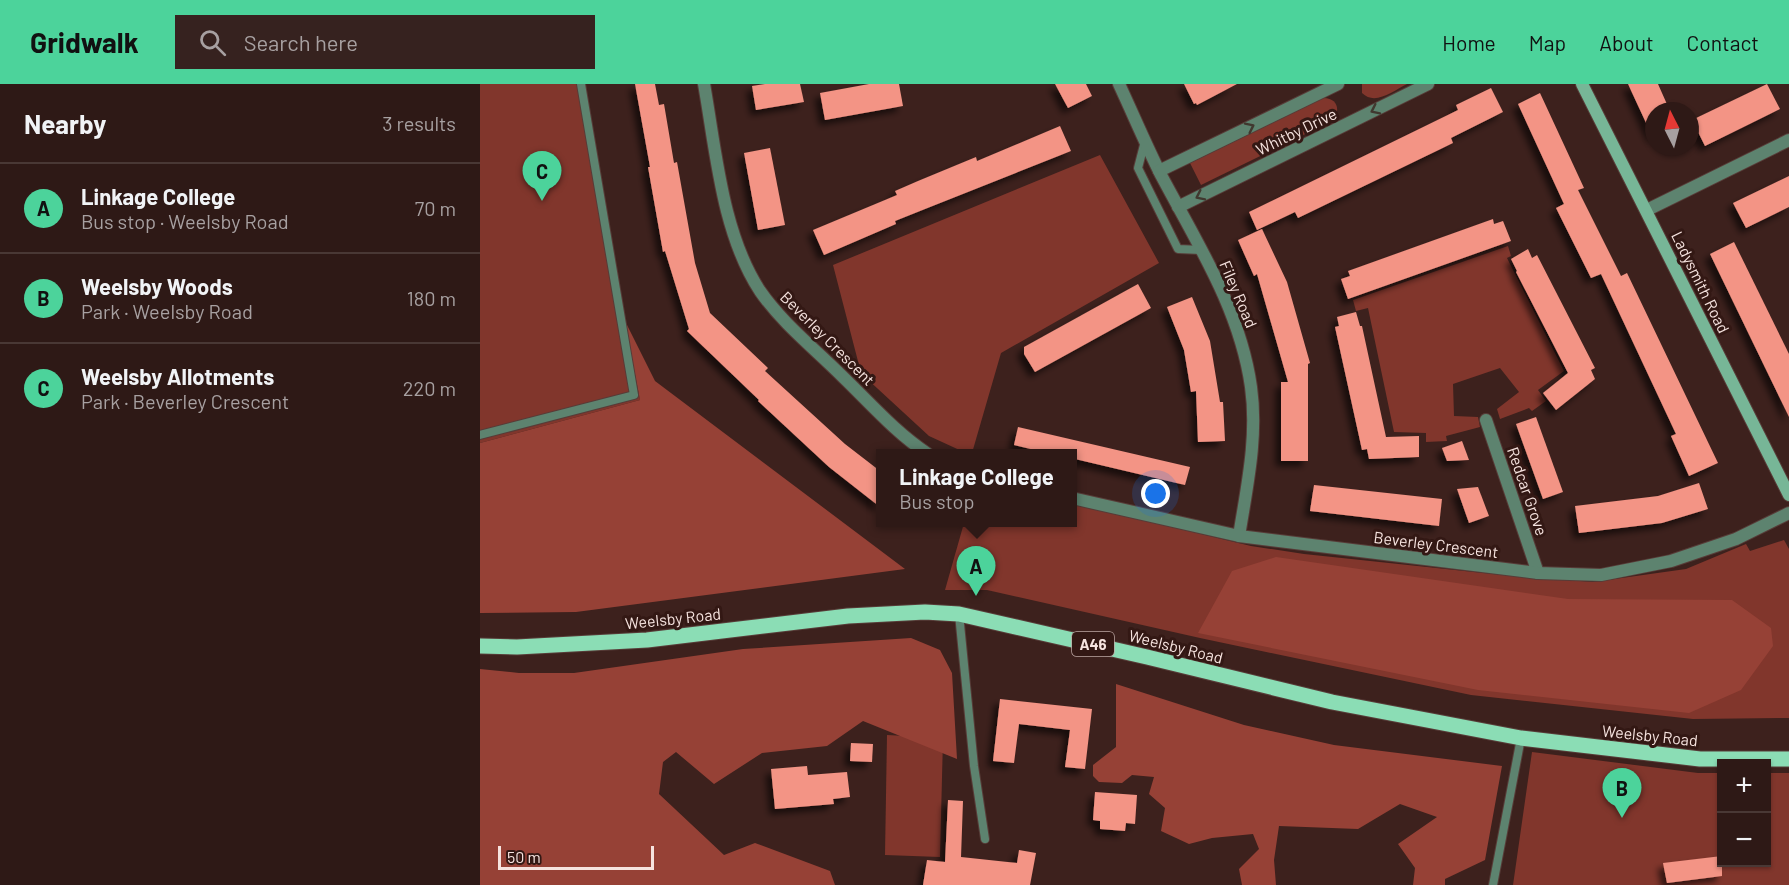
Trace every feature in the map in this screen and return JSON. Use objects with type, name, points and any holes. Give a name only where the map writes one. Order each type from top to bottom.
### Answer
[{"type":"main road","name":"Weelsby Road","points":[[480,646],[517,647],[647,640],[848,616],[925,612],[959,614],[1332,702],[1521,738],[1700,759],[1789,759]]},
{"type":"street","name":"Beverley Crescent","points":[[704,84],[732,228],[747,267],[761,292],[779,314],[880,413],[921,449]]},
{"type":"street","name":"Filey Road","points":[[1119,84],[1159,171],[1230,307],[1242,346],[1251,388],[1253,425],[1251,464],[1239,536]]},
{"type":"street","name":"Whitby Drive","points":[[1159,171],[1338,84]]},
{"type":"street","name":"Whitby Drive","points":[[1178,207],[1428,84]]},
{"type":"street","name":"Ladysmith Road","points":[[1582,84],[1789,495]]},
{"type":"street","points":[[1647,210],[1789,140]]},
{"type":"street","name":"Redcar Grove","points":[[1486,420],[1538,573]]},
{"type":"street","name":"Beverley Crescent","points":[[1077,499],[1239,536],[1538,573],[1601,574],[1671,561],[1736,539],[1789,513]]},
{"type":"lane","points":[[480,435],[634,395],[581,84]]},
{"type":"lane","points":[[1145,141],[1138,168],[1178,249],[1201,250]]},
{"type":"lane","points":[[959,614],[974,766],[985,839]]},
{"type":"lane","points":[[1493,885],[1521,738]]},
{"type":"shaded area","points":[[480,84],[585,84],[624,319],[640,400],[480,443]]},
{"type":"shaded area","points":[[1362,84],[1407,84],[1384,96],[1373,98],[1362,93]]},
{"type":"shaded area","points":[[1322,98],[1331,99],[1336,104],[1337,111],[1334,120],[1201,185],[1190,163]]},
{"type":"shaded area","points":[[1100,155],[1159,263],[1001,353],[973,449],[957,449],[929,436],[865,377],[860,369],[833,265]]},
{"type":"shaded area","points":[[1508,246],[1511,256],[1507,258],[1564,371],[1538,390],[1546,401],[1532,411],[1529,408],[1500,419],[1497,409],[1519,392],[1500,368],[1453,384],[1454,416],[1478,417],[1480,427],[1446,436],[1447,441],[1426,442],[1426,433],[1394,432],[1368,308],[1356,311],[1353,300]]},
{"type":"shaded area","points":[[624,319],[655,381],[905,569],[576,612],[480,613],[480,443],[640,400]]},
{"type":"shaded area","points":[[1077,504],[1251,546],[1304,554],[1593,582],[1686,569],[1746,544],[1750,551],[1784,540],[1789,549],[1789,718],[1693,719],[1471,695],[987,590],[945,590],[963,527],[1077,527]]},
{"type":"shaded area","points":[[1276,557],[1568,599],[1732,600],[1771,628],[1773,646],[1741,690],[1689,713],[1478,690],[1198,633],[1232,571]]},
{"type":"shaded area","points":[[911,638],[940,650],[952,673],[957,759],[863,721],[827,746],[762,753],[714,784],[676,752],[663,762],[659,794],[724,855],[755,843],[830,871],[835,885],[480,885],[480,669],[519,673],[574,673],[743,649]]},
{"type":"shaded area","points":[[1116,684],[1244,725],[1334,745],[1502,766],[1485,860],[1445,879],[1445,885],[1413,885],[1415,868],[1398,844],[1437,817],[1400,804],[1358,829],[1279,826],[1274,860],[1276,885],[1242,885],[1239,869],[1259,849],[1253,834],[1212,838],[1189,844],[1161,831],[1165,808],[1149,794],[1154,777],[1132,775],[1122,783],[1099,782],[1093,776],[1093,765],[1116,747]]},
{"type":"shaded area","points":[[887,735],[943,738],[940,857],[885,855]]},
{"type":"shaded area","points":[[1532,752],[1698,773],[1717,773],[1717,867],[1771,867],[1771,773],[1789,773],[1789,885],[1513,885]]},
{"type":"building","points":[[635,84],[655,84],[659,105],[664,104],[695,263],[710,313],[768,368],[765,371],[845,444],[876,468],[876,504],[829,467],[687,331],[689,329],[665,251],[663,252],[648,167],[650,167]]},
{"type":"building","points":[[800,84],[804,102],[756,110],[752,86]]},
{"type":"building","points":[[869,84],[899,84],[903,106],[825,120],[820,93]]},
{"type":"building","points":[[1055,84],[1086,84],[1092,96],[1068,108]]},
{"type":"building","points":[[1184,84],[1237,84],[1197,105],[1194,104]]},
{"type":"building","points":[[1628,84],[1658,84],[1666,102],[1645,102],[1645,121]]},
{"type":"building","points":[[1767,84],[1780,109],[1705,146],[1699,134],[1699,117]]},
{"type":"building","points":[[1491,88],[1503,112],[1451,138],[1453,143],[1298,218],[1295,212],[1257,230],[1249,212],[1458,110],[1456,105]]},
{"type":"building","points":[[1540,93],[1584,188],[1578,190],[1621,276],[1627,273],[1718,463],[1689,476],[1671,436],[1676,434],[1601,274],[1591,278],[1556,208],[1564,204],[1518,104]]},
{"type":"building","points":[[1060,126],[1071,151],[895,221],[896,224],[824,255],[813,230],[897,195],[895,191],[918,181],[976,157],[977,161]]},
{"type":"building","points":[[770,148],[785,225],[758,230],[744,153]]},
{"type":"building","points":[[1789,176],[1789,207],[1746,228],[1733,203]]},
{"type":"building","points":[[1493,219],[1494,224],[1503,221],[1511,241],[1348,299],[1341,279],[1350,276],[1348,271]]},
{"type":"building","points":[[1262,229],[1287,282],[1310,363],[1308,364],[1308,461],[1281,461],[1281,382],[1288,382],[1257,274],[1254,276],[1238,240]]},
{"type":"building","points":[[1734,242],[1789,354],[1789,417],[1710,254]]},
{"type":"building","points":[[1528,249],[1532,258],[1537,255],[1595,368],[1591,370],[1595,379],[1556,410],[1543,393],[1568,373],[1511,259]]},
{"type":"building","points":[[1138,284],[1151,308],[1035,372],[1024,354],[1024,347]]},
{"type":"building","points":[[1192,297],[1210,341],[1220,402],[1223,402],[1225,441],[1198,442],[1196,391],[1191,392],[1184,350],[1167,307]]},
{"type":"building","points":[[1356,312],[1360,326],[1362,326],[1386,437],[1419,436],[1419,457],[1369,459],[1367,449],[1362,450],[1335,327],[1339,326],[1337,317]]},
{"type":"building","points":[[1536,417],[1563,492],[1543,499],[1516,424]]},
{"type":"building","points":[[1018,427],[1190,467],[1185,485],[1077,459],[1077,449],[1030,449],[1014,445]]},
{"type":"building","points":[[1462,441],[1469,460],[1447,461],[1442,448]]},
{"type":"building","points":[[1699,483],[1708,509],[1662,523],[1579,533],[1575,506],[1658,496]]},
{"type":"building","points":[[1314,485],[1442,499],[1439,526],[1310,511]]},
{"type":"building","points":[[1478,487],[1489,516],[1469,523],[1457,489]]},
{"type":"building","points":[[1000,699],[1092,709],[1085,769],[1065,767],[1070,730],[1019,724],[1014,763],[993,761]]},
{"type":"building","points":[[851,743],[873,744],[872,762],[850,761]]},
{"type":"building","points":[[807,766],[808,775],[847,772],[850,797],[833,799],[834,804],[775,809],[771,769]]},
{"type":"building","points":[[1095,792],[1137,795],[1135,824],[1126,823],[1125,831],[1100,829],[1100,821],[1093,820]]},
{"type":"building","points":[[948,800],[963,801],[961,857],[1017,863],[1019,850],[1036,853],[1030,885],[923,885],[927,860],[945,862]]},
{"type":"building","points":[[1717,857],[1717,867],[1722,867],[1722,876],[1667,883],[1663,863]]},
{"type":"place","name":"Weelsby Allotments","points":[[542,201]]},
{"type":"place","name":"Linkage College","points":[[976,596]]},
{"type":"place","name":"Weelsby Woods","points":[[1622,818]]}]
